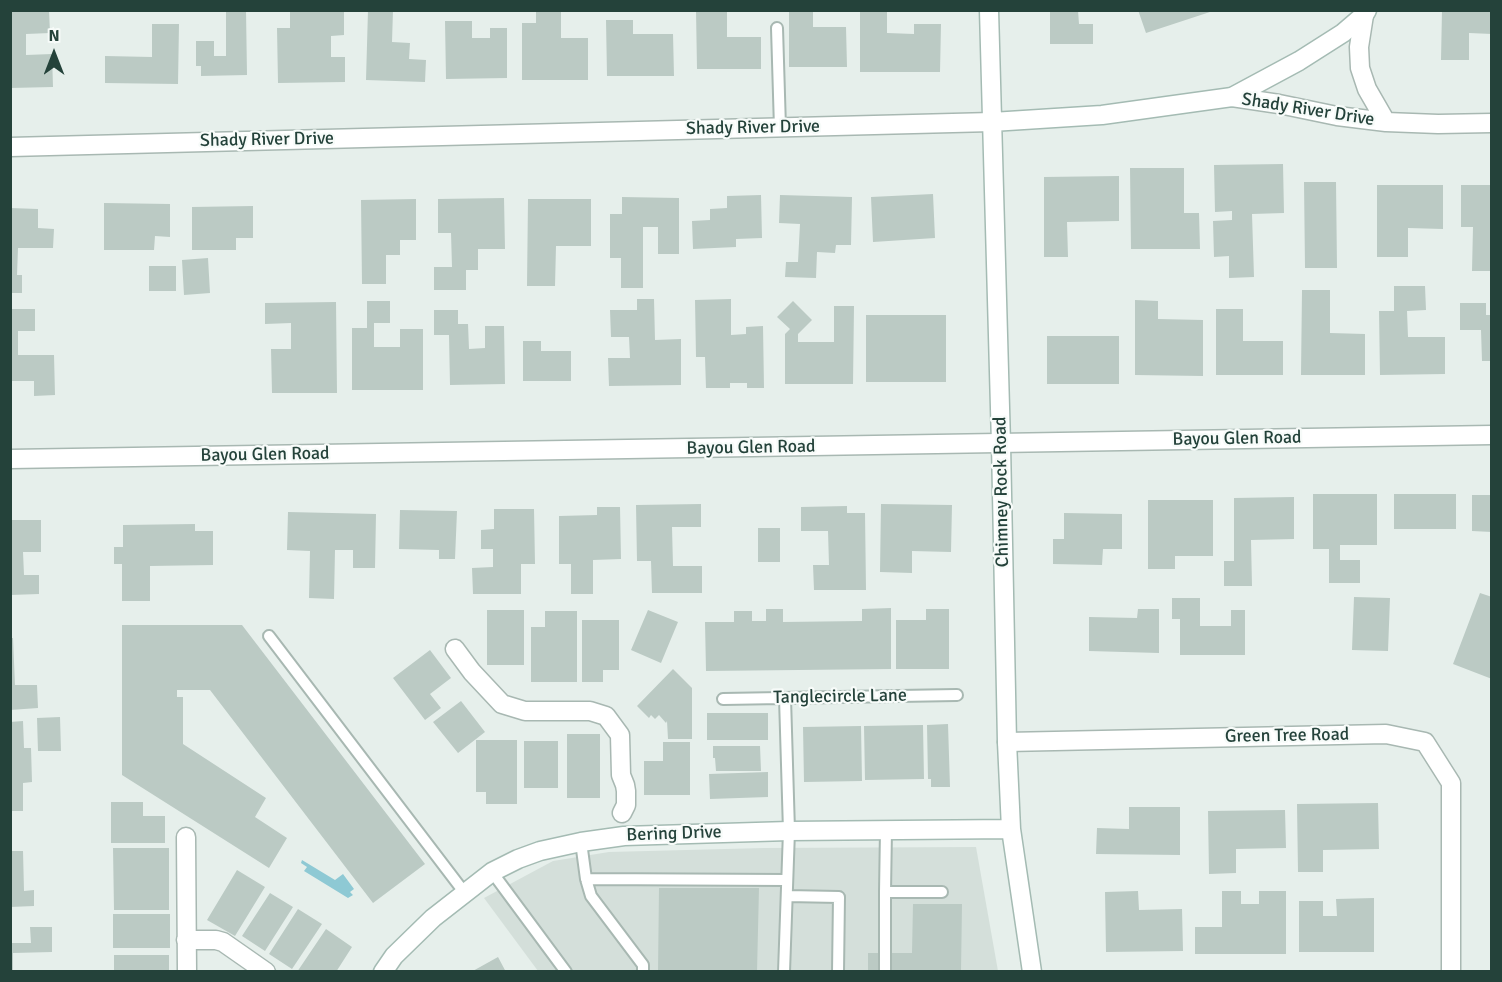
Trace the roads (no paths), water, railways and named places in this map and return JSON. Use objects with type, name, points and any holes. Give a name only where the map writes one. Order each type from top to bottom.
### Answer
[{"type":"street","name":"Chimney Rock Road","points":[[989,10],[1007,742],[1011,829],[1032,972]]},
{"type":"street","points":[[1232,97],[1307,56],[1343,33],[1365,13]]},
{"type":"street","points":[[1365,13],[1359,47],[1360,68],[1366,89],[1386,122]]},
{"type":"street","name":"Shady River Drive","points":[[10,147],[992,122],[1102,115],[1232,97],[1336,116],[1386,122],[1491,123]]},
{"type":"street","name":"Bayou Glen Road","points":[[10,459],[1491,435]]},
{"type":"street","points":[[455,649],[472,672],[502,704],[525,711],[590,711],[606,716],[620,735],[621,775],[626,785],[626,805],[622,813],[624,836]]},
{"type":"street","name":"Green Tree Road","points":[[1007,742],[1386,734],[1425,742],[1451,783],[1450,972]]},
{"type":"street","name":"Bering Drive","points":[[383,972],[394,956],[433,918],[465,892],[492,872],[540,851],[624,836],[789,831],[1011,829]]},
{"type":"street","points":[[186,837],[187,972]]},
{"type":"street","points":[[186,940],[223,942],[266,972]]},
{"type":"lane","points":[[777,28],[780,128]]},
{"type":"lane","points":[[269,636],[465,892]]},
{"type":"lane","name":"Tanglecircle Lane","points":[[723,699],[957,695]]},
{"type":"lane","points":[[784,972],[789,831],[785,698]]},
{"type":"lane","points":[[885,972],[886,830]]},
{"type":"lane","points":[[581,842],[586,879],[591,896],[643,965],[643,972]]},
{"type":"lane","points":[[492,872],[566,972]]},
{"type":"lane","points":[[586,879],[787,880]]},
{"type":"lane","points":[[885,892],[942,892]]},
{"type":"lane","points":[[787,896],[839,897],[838,972]]},
{"type":"water","points":[[302,860],[335,880],[343,874],[354,889],[350,892],[353,895],[348,898],[304,871],[307,867],[301,863]]}]
